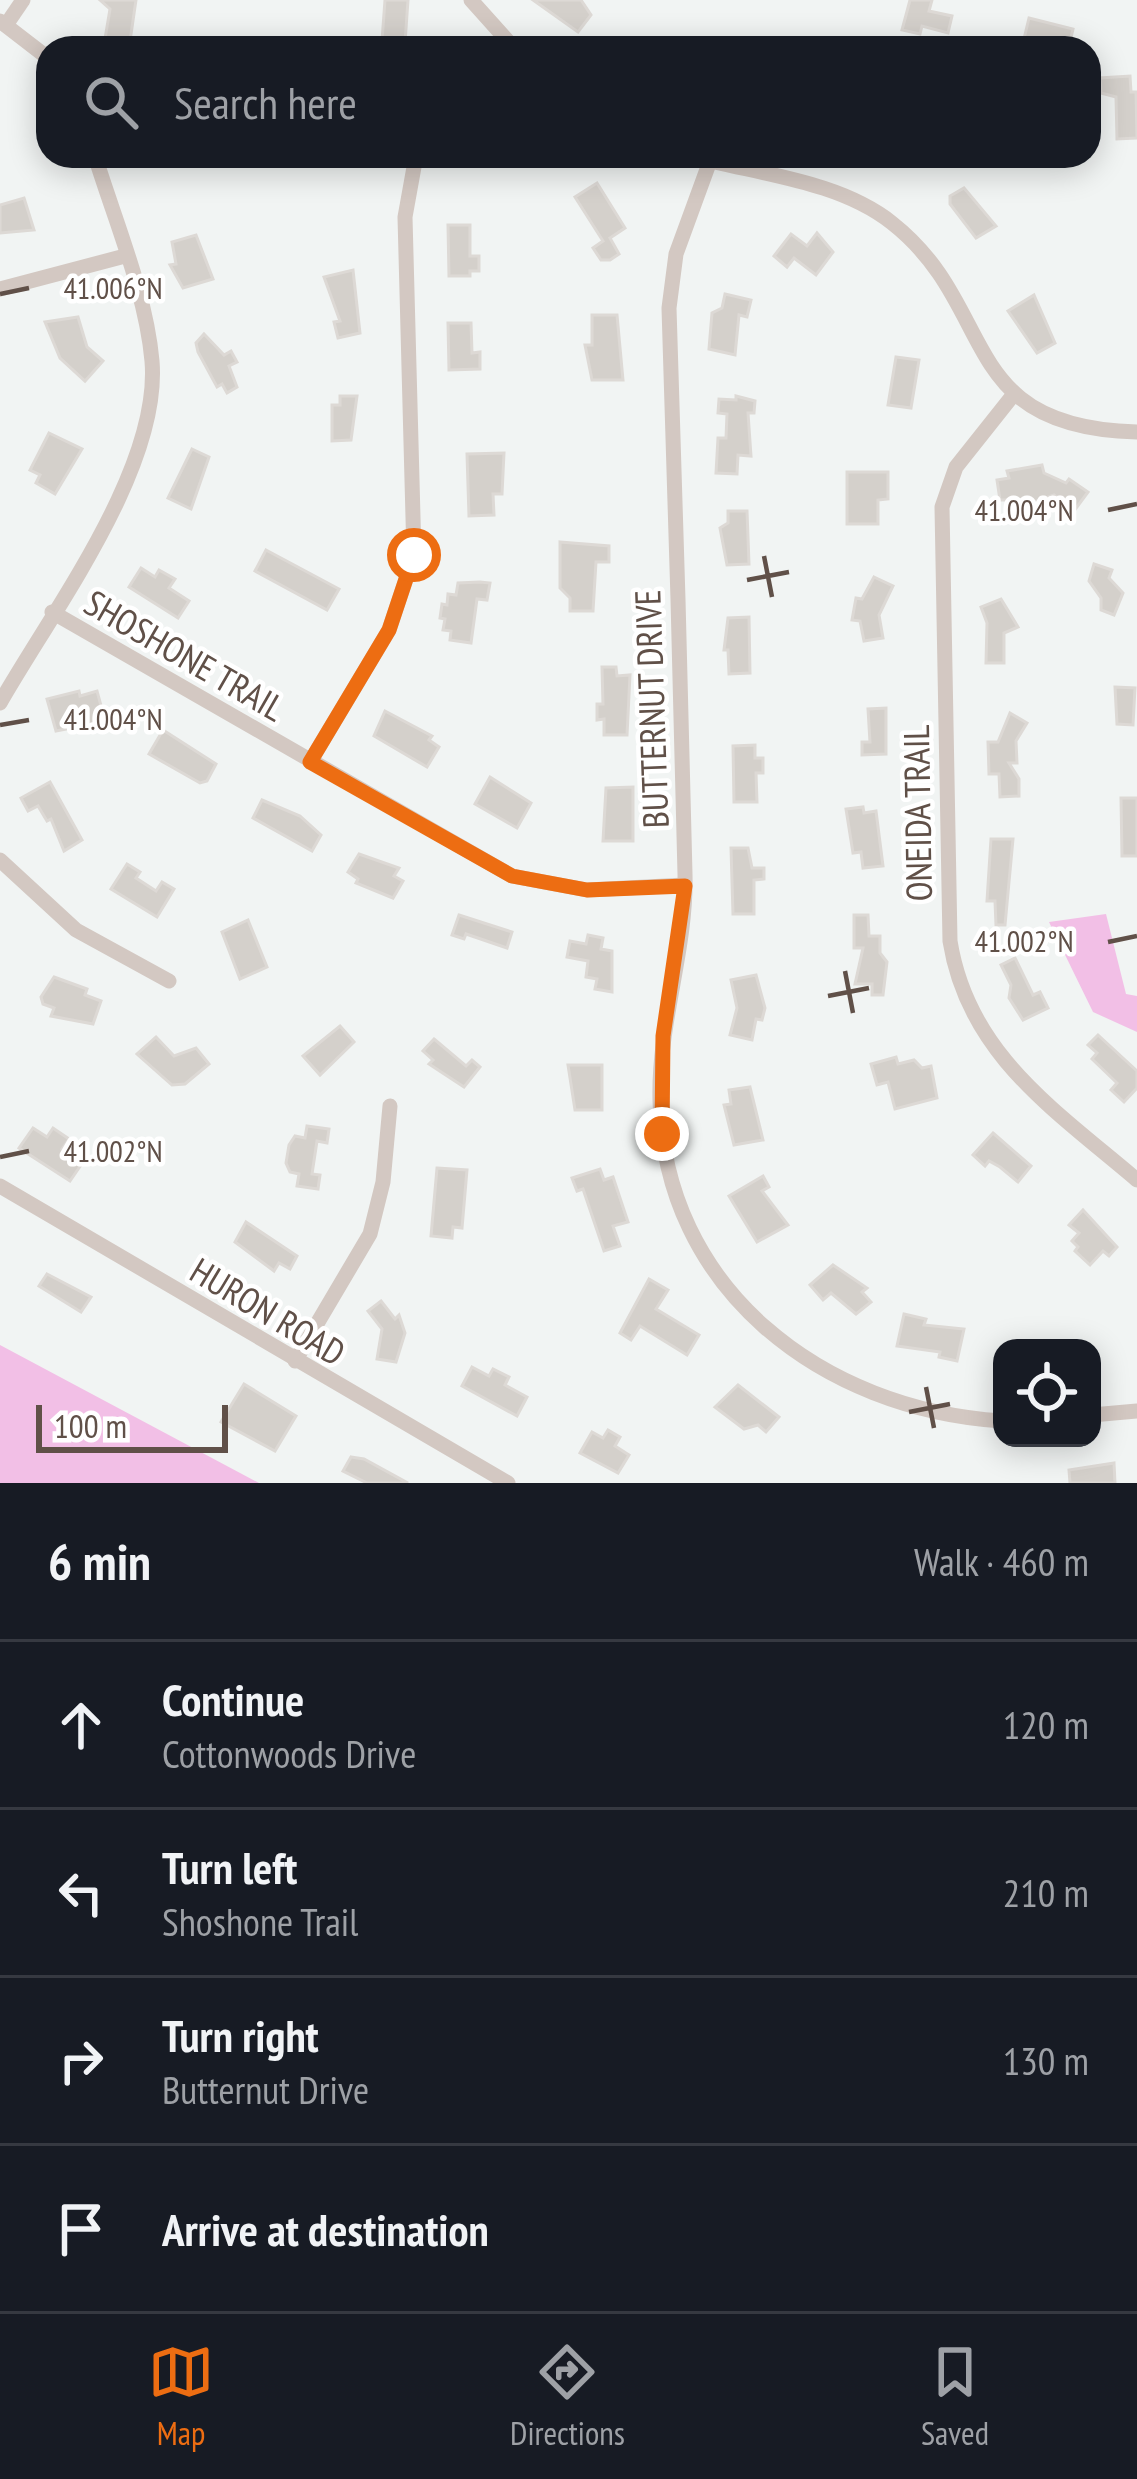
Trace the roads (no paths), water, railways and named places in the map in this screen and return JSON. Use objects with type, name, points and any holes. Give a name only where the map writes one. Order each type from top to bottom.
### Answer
[{"type":"street","points":[[23,0],[3,23],[36,49]]},
{"type":"street","points":[[471,0],[490,36]]},
{"type":"street","points":[[0,703],[127,482],[148,423],[152,358],[99,168]]},
{"type":"street","points":[[310,762],[389,630],[414,555],[405,217],[414,168]]},
{"type":"street","name":"BUTTERNUT DRIVE","points":[[707,168],[676,254],[669,308],[685,886],[660,1099],[674,1191],[699,1250],[754,1321],[828,1374],[924,1411],[993,1420]]},
{"type":"street","points":[[738,168],[828,190],[887,219],[932,266],[987,364],[1014,394],[1076,427],[1137,432]]},
{"type":"street","points":[[0,290],[125,256]]},
{"type":"street","name":"ONEIDA TRAIL","points":[[1014,394],[956,467],[942,507],[950,941],[962,993],[1003,1063],[1137,1180]]},
{"type":"street","name":"SHOSHONE TRAIL","points":[[52,612],[512,876],[587,890],[685,886]]},
{"type":"street","points":[[0,860],[76,930],[169,981]]},
{"type":"street","points":[[296,1361],[370,1234],[383,1182],[390,1106]]},
{"type":"street","name":"HURON ROAD","points":[[0,1186],[508,1483]]},
{"type":"street","points":[[1101,1414],[1137,1411]]}]
